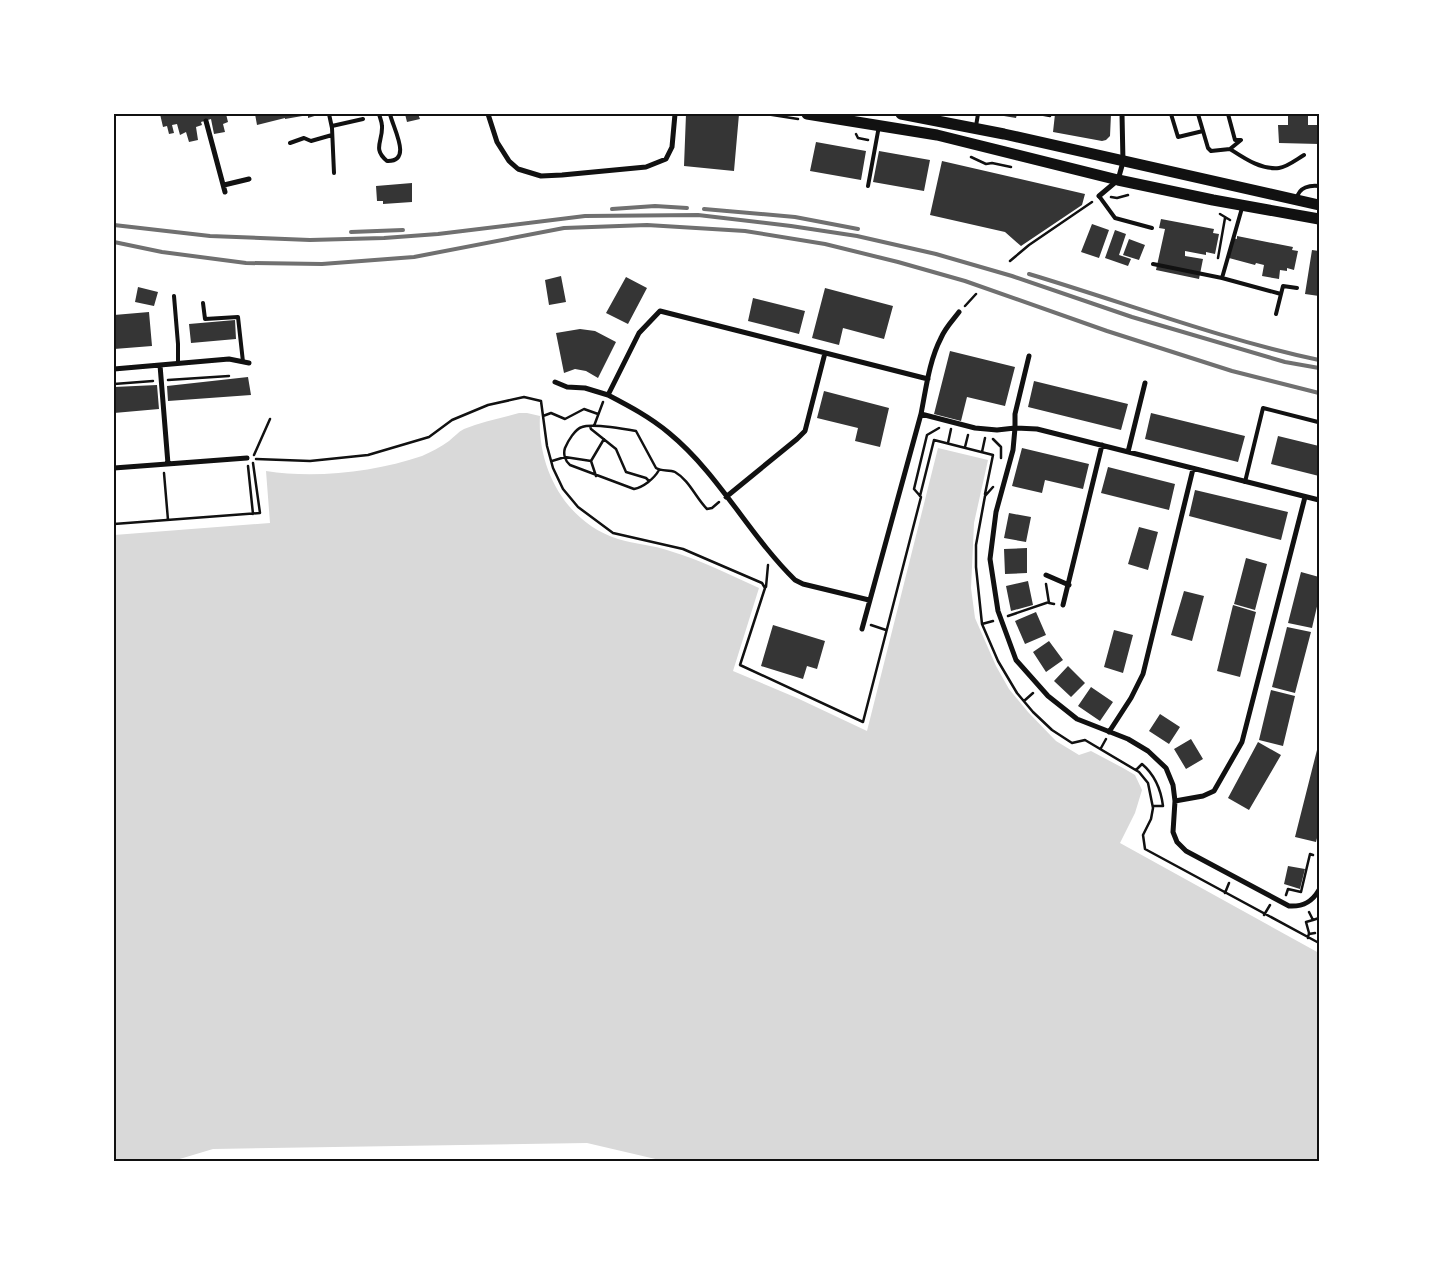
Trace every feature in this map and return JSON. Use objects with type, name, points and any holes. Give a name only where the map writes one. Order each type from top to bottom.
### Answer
[{"type":"main road","points":[[901,114],[976,128],[1319,205]]},
{"type":"main road","points":[[803,117],[880,125],[937,135],[1118,180],[1319,219]]},
{"type":"street","points":[[488,114],[494,134],[503,153],[512,165],[522,171],[541,176],[646,167],[666,159],[672,147],[675,114]]},
{"type":"street","points":[[1099,196],[1118,180],[1122,162],[1122,114]]},
{"type":"street","points":[[206,120],[225,192]]},
{"type":"street","points":[[224,185],[249,179]]},
{"type":"street","points":[[608,395],[639,333],[660,311],[928,379]]},
{"type":"street","points":[[862,629],[940,338],[960,312]]},
{"type":"street","points":[[726,496],[790,445],[804,431],[825,353]]},
{"type":"street","points":[[1029,356],[1015,414],[1013,450],[996,512],[990,559],[998,611],[1016,660],[1048,696],[1077,719],[1128,739],[1148,751],[1166,768],[1173,785],[1175,801],[1173,832],[1176,840],[1182,847],[1284,904],[1294,906],[1305,904],[1319,890]]},
{"type":"street","points":[[114,369],[229,359],[249,363]]},
{"type":"street","points":[[160,365],[165,464]]},
{"type":"street","points":[[554,382],[567,387],[585,388],[608,395],[638,410],[670,433],[726,496],[770,552],[797,582],[869,600]]},
{"type":"street","points":[[1128,452],[1145,383]]},
{"type":"street","points":[[921,414],[974,428],[997,430],[1015,428],[1037,429],[1319,500]]},
{"type":"street","points":[[1064,604],[1102,445]]},
{"type":"street","points":[[114,468],[250,458]]},
{"type":"street","points":[[1109,732],[1131,698],[1143,674],[1193,469]]},
{"type":"street","points":[[1175,801],[1203,796],[1214,791],[1242,742],[1305,497]]},
{"type":"street","points":[[1046,575],[1068,585]]},
{"type":"lane","points":[[329,114],[332,126],[334,174]]},
{"type":"lane","points":[[379,114],[382,126],[379,146],[380,154],[387,161],[390,161],[396,159],[400,153],[400,144],[390,114]]},
{"type":"lane","points":[[976,128],[978,114]]},
{"type":"lane","points":[[1171,114],[1178,137],[1203,131]]},
{"type":"lane","points":[[1198,114],[1210,150],[1230,149],[1241,140],[1235,140],[1228,114]]},
{"type":"lane","points":[[332,126],[363,119]]},
{"type":"lane","points":[[868,186],[880,125]]},
{"type":"lane","points":[[290,143],[304,138],[313,140],[332,135]]},
{"type":"lane","points":[[1230,149],[1244,159],[1265,167],[1280,168],[1304,155]]},
{"type":"lane","points":[[1296,200],[1298,193],[1304,188],[1319,186]]},
{"type":"lane","points":[[1099,196],[1115,218],[1152,228]]},
{"type":"lane","points":[[1222,278],[1243,205]]},
{"type":"lane","points":[[1153,264],[1222,278],[1281,294]]},
{"type":"lane","points":[[1276,314],[1283,286],[1297,288]]},
{"type":"lane","points":[[174,296],[178,363]]},
{"type":"lane","points":[[203,303],[205,319],[238,316],[243,362]]},
{"type":"lane","points":[[1245,482],[1263,408],[1318,422]]},
{"type":"path","points":[[766,114],[803,117]]},
{"type":"path","points":[[1039,114],[1050,116]]},
{"type":"path","points":[[1010,261],[1030,245],[1077,214],[1099,196]]},
{"type":"path","points":[[1216,264],[1225,218]]},
{"type":"path","points":[[960,312],[975,294]]},
{"type":"path","points":[[250,458],[310,461],[368,455],[428,437],[452,420],[488,405],[524,398],[541,401],[547,446],[552,462],[563,490],[578,507],[613,533],[684,548],[762,583],[765,588]]},
{"type":"path","points":[[594,426],[602,401]]},
{"type":"path","points":[[543,416],[551,413],[565,419],[586,409],[598,414]]},
{"type":"path","points":[[253,514],[250,458],[270,419]]},
{"type":"path","points":[[948,444],[953,423]]},
{"type":"path","points":[[659,470],[644,485],[634,489],[570,465],[565,457],[564,450],[577,430],[583,426],[637,432],[653,465],[659,470],[670,470],[677,473],[708,508],[712,508],[726,496]]},
{"type":"path","points":[[590,426],[591,429],[616,449],[626,472],[646,478],[649,481]]},
{"type":"path","points":[[920,496],[914,489],[928,434],[938,428],[951,430]]},
{"type":"path","points":[[928,434],[934,440],[994,456],[977,541],[976,567],[982,624],[998,661],[1024,701],[1052,730],[1072,743],[1085,740],[1136,770],[1148,783],[1152,806],[1150,819],[1143,836],[1145,849],[1264,915],[1319,943]]},
{"type":"path","points":[[964,447],[968,434]]},
{"type":"path","points":[[977,436],[994,439],[1001,447],[999,465]]},
{"type":"path","points":[[982,452],[985,438]]},
{"type":"path","points":[[596,476],[592,461],[604,439]]},
{"type":"path","points":[[770,552],[765,588],[740,665],[863,722],[934,440]]},
{"type":"path","points":[[552,462],[565,457],[592,461]]},
{"type":"path","points":[[114,524],[260,513],[250,458]]},
{"type":"path","points":[[165,464],[168,520]]},
{"type":"path","points":[[985,496],[993,488],[995,481]]},
{"type":"path","points":[[977,541],[982,542]]},
{"type":"path","points":[[1049,602],[1045,580],[1051,584]]},
{"type":"path","points":[[1001,619],[1049,602],[1057,604],[1057,599]]},
{"type":"path","points":[[982,624],[989,622]]},
{"type":"path","points":[[876,628],[886,630]]},
{"type":"path","points":[[1024,701],[1032,693]]},
{"type":"path","points":[[1136,770],[1143,764],[1154,777],[1159,788],[1163,806],[1152,806]]},
{"type":"path","points":[[1284,904],[1288,889],[1301,892],[1310,854],[1313,854]]},
{"type":"path","points":[[1224,893],[1229,882]]},
{"type":"path","points":[[1305,904],[1312,920]]},
{"type":"path","points":[[1264,915],[1269,906]]},
{"type":"path","points":[[1308,938],[1310,934],[1306,923],[1319,918]]},
{"type":"path","points":[[1310,934],[1315,933]]},
{"type":"shaded area","points":[[519,413],[540,416],[540,436],[543,455],[549,473],[558,491],[583,520],[599,531],[618,539],[657,547],[682,555],[759,588],[733,671],[797,698],[867,731],[938,448],[988,460],[974,523],[971,588],[975,618],[996,666],[1009,689],[1056,741],[1079,755],[1091,751],[1135,775],[1142,790],[1135,813],[1120,843],[1319,953],[1319,1161],[664,1161],[587,1143],[213,1149],[173,1161],[114,1161],[114,535],[270,523],[266,471],[324,474],[365,470],[404,462],[436,449],[464,429]]},
{"type":"building","points":[[160,114],[226,114],[228,122],[223,124],[225,132],[214,134],[211,119],[201,122],[202,125],[196,127],[198,140],[189,142],[186,132],[180,135],[177,124],[172,125],[174,133],[169,134],[167,126],[163,127]]},
{"type":"building","points":[[255,114],[321,114],[308,118],[308,115],[285,118],[257,125]]},
{"type":"building","points":[[405,114],[418,114],[420,119],[407,122]]},
{"type":"building","points":[[686,114],[739,114],[734,171],[684,166]]},
{"type":"building","points":[[1005,114],[1017,114],[1016,118],[1004,116]]},
{"type":"building","points":[[1055,114],[1111,114],[1110,136],[1102,141],[1053,132]]},
{"type":"building","points":[[1288,114],[1308,114],[1308,125],[1319,125],[1319,144],[1279,143],[1278,125],[1288,125]]},
{"type":"building","points":[[816,142],[866,151],[861,180],[810,171]]},
{"type":"building","points":[[879,151],[930,160],[924,191],[873,182]]},
{"type":"building","points":[[942,161],[1085,194],[1082,205],[1021,246],[1005,232],[930,215]]},
{"type":"building","points":[[412,183],[412,202],[383,204],[383,201],[377,201],[376,186]]},
{"type":"building","points":[[1161,219],[1214,229],[1213,233],[1219,234],[1215,254],[1206,252],[1206,255],[1185,251],[1185,256],[1203,259],[1199,279],[1156,270],[1165,229],[1159,228]]},
{"type":"building","points":[[1092,224],[1109,230],[1099,258],[1081,252]]},
{"type":"building","points":[[1115,230],[1126,234],[1119,255],[1131,259],[1128,266],[1105,258]]},
{"type":"building","points":[[1237,236],[1293,247],[1292,250],[1298,251],[1294,270],[1287,268],[1287,271],[1280,270],[1279,279],[1262,276],[1264,265],[1256,263],[1255,265],[1229,258],[1233,238],[1237,239]]},
{"type":"building","points":[[1129,239],[1145,245],[1139,260],[1123,255]]},
{"type":"building","points":[[1312,250],[1319,251],[1319,296],[1305,294]]},
{"type":"building","points":[[561,276],[566,302],[549,305],[545,280]]},
{"type":"building","points":[[626,277],[647,288],[628,324],[606,313]]},
{"type":"building","points":[[138,287],[158,292],[154,306],[135,302]]},
{"type":"building","points":[[825,288],[893,306],[884,339],[843,328],[839,345],[812,338]]},
{"type":"building","points":[[753,298],[805,311],[799,334],[748,321]]},
{"type":"building","points":[[149,312],[152,346],[114,349],[114,315]]},
{"type":"building","points":[[235,320],[236,339],[191,343],[189,324]]},
{"type":"building","points":[[580,329],[595,331],[616,342],[598,378],[586,371],[575,369],[564,373],[556,333]]},
{"type":"building","points":[[950,351],[1015,367],[1005,406],[967,397],[961,421],[934,414]]},
{"type":"building","points":[[248,377],[251,395],[168,401],[167,386]]},
{"type":"building","points":[[1034,381],[1128,404],[1121,430],[1028,407]]},
{"type":"building","points":[[157,385],[159,409],[114,413],[114,387]]},
{"type":"building","points":[[824,391],[889,408],[880,447],[855,441],[858,428],[817,418]]},
{"type":"building","points":[[1151,413],[1245,436],[1238,462],[1145,439]]},
{"type":"building","points":[[1278,436],[1319,446],[1319,476],[1271,464]]},
{"type":"building","points":[[1022,448],[1089,464],[1083,489],[1045,480],[1042,493],[1012,486]]},
{"type":"building","points":[[1108,467],[1175,484],[1169,510],[1101,493]]},
{"type":"building","points":[[1195,490],[1288,512],[1281,540],[1189,516]]},
{"type":"building","points":[[1009,513],[1031,517],[1026,542],[1004,538]]},
{"type":"building","points":[[1139,527],[1158,532],[1148,570],[1128,564]]},
{"type":"building","points":[[1027,548],[1027,573],[1005,574],[1004,549]]},
{"type":"building","points":[[1246,558],[1267,564],[1255,610],[1234,604]]},
{"type":"building","points":[[1301,572],[1319,577],[1319,598],[1312,628],[1288,623]]},
{"type":"building","points":[[1028,581],[1033,605],[1011,611],[1006,586]]},
{"type":"building","points":[[1184,591],[1204,596],[1192,641],[1171,635]]},
{"type":"building","points":[[1233,605],[1256,612],[1240,677],[1217,671]]},
{"type":"building","points":[[1036,612],[1046,635],[1025,644],[1015,621]]},
{"type":"building","points":[[773,625],[825,641],[817,669],[807,666],[803,679],[761,666]]},
{"type":"building","points":[[1287,627],[1311,632],[1295,693],[1272,687]]},
{"type":"building","points":[[1114,630],[1133,635],[1123,673],[1104,667]]},
{"type":"building","points":[[1049,641],[1063,660],[1046,672],[1033,652]]},
{"type":"building","points":[[1068,666],[1085,683],[1071,697],[1054,681]]},
{"type":"building","points":[[1091,687],[1113,702],[1100,721],[1078,706]]},
{"type":"building","points":[[1271,690],[1295,696],[1283,746],[1259,740]]},
{"type":"building","points":[[1160,714],[1180,727],[1169,744],[1149,731]]},
{"type":"building","points":[[1191,739],[1203,759],[1186,769],[1174,749]]},
{"type":"building","points":[[1258,742],[1281,755],[1249,810],[1228,798]]},
{"type":"building","points":[[1319,742],[1319,830],[1316,842],[1295,837]]},
{"type":"building","points":[[1288,866],[1305,869],[1300,889],[1284,884]]},
{"type":"railway","points":[[612,209],[655,206],[687,208]]},
{"type":"railway","points":[[704,209],[795,217],[858,229]]},
{"type":"railway","points":[[114,225],[210,236],[310,240],[438,234],[585,216],[698,215],[791,226],[857,236],[936,254],[1012,276],[1132,317],[1285,362],[1319,368]]},
{"type":"railway","points":[[114,242],[162,252],[246,263],[322,264],[414,257],[564,228],[647,225],[745,231],[825,244],[898,262],[965,281],[1107,331],[1232,371],[1319,393]]},
{"type":"railway","points":[[351,232],[403,230]]},
{"type":"railway","points":[[1029,274],[1246,342],[1319,360]]}]
